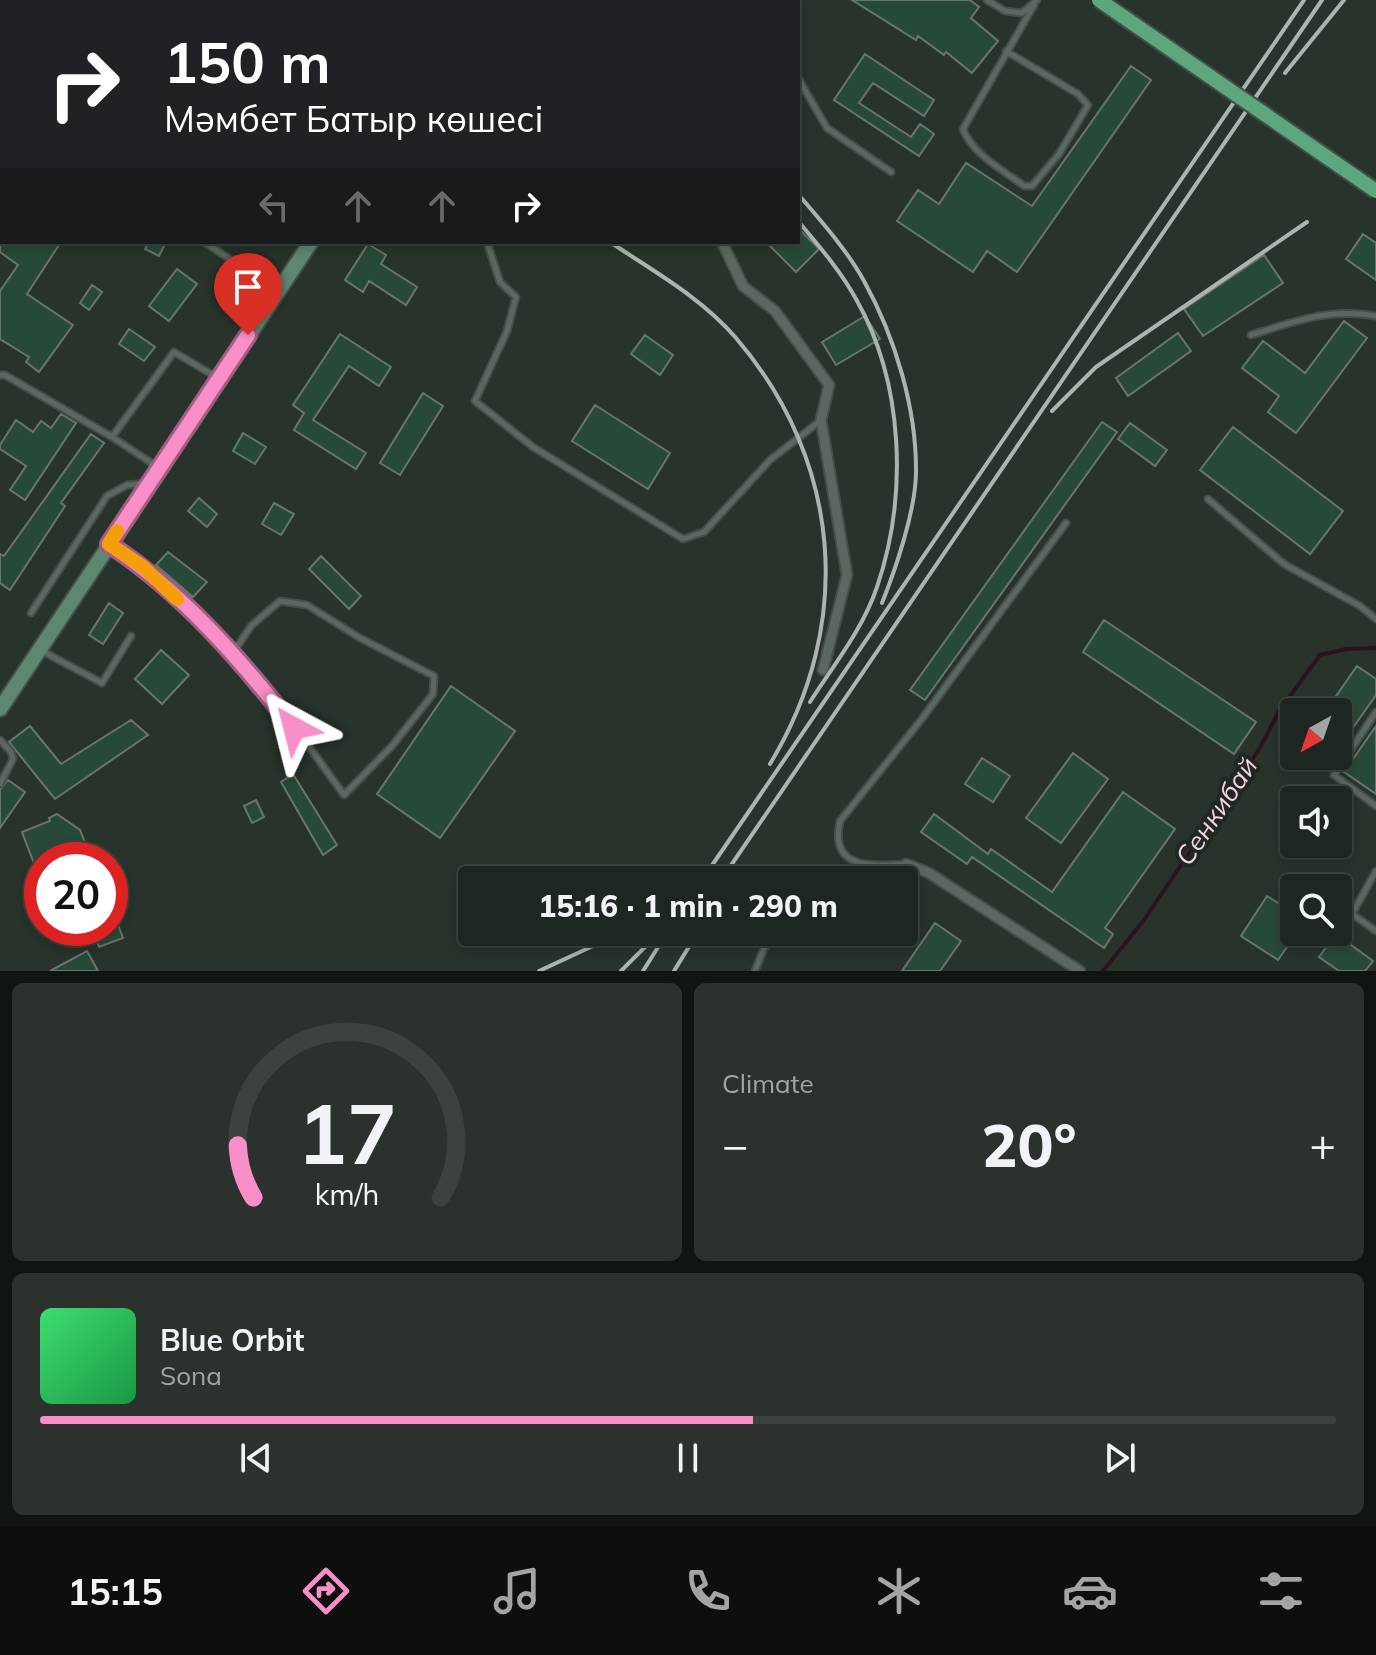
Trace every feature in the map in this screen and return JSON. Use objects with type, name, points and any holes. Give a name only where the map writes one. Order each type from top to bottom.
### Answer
[{"type":"main road","points":[[1099,0],[1376,191]]},
{"type":"main road","points":[[0,709],[310,244]]},
{"type":"street","points":[[723,244],[743,286],[775,311],[829,385],[821,420],[847,575],[823,670]]},
{"type":"street","points":[[906,864],[929,873],[1080,971]]},
{"type":"lane","points":[[987,0],[1005,11],[1022,13],[1036,2]]},
{"type":"lane","points":[[1006,51],[1078,94],[1088,105],[1059,154],[1032,186],[1024,186],[983,154],[966,137],[963,129],[1006,51],[1036,2]]},
{"type":"lane","points":[[800,81],[827,128],[891,172]]},
{"type":"lane","points":[[207,244],[278,291]]},
{"type":"lane","points":[[488,244],[500,282],[516,297],[507,331],[475,401],[533,447],[683,539],[704,532],[770,460],[821,420]]},
{"type":"lane","points":[[1251,335],[1304,318],[1347,311],[1376,316]]},
{"type":"lane","points":[[112,437],[174,352],[219,379]]},
{"type":"lane","points":[[0,368],[3,375],[112,437],[159,468]]},
{"type":"lane","points":[[31,613],[107,496],[127,485],[149,483]]},
{"type":"lane","points":[[1208,499],[1284,564],[1360,606],[1376,619]]},
{"type":"lane","points":[[906,864],[870,866],[849,859],[840,850],[836,836],[840,821],[921,720],[1066,523]]},
{"type":"lane","points":[[109,544],[142,566],[233,653],[344,795],[392,746],[433,694],[434,676],[360,638],[307,605],[280,601],[251,626],[233,653]]},
{"type":"lane","points":[[39,649],[102,683],[131,636]]},
{"type":"lane","points":[[1376,712],[1334,775],[1376,806]]},
{"type":"lane","points":[[0,740],[13,759],[0,784]]},
{"type":"lane","points":[[902,866],[906,864]]},
{"type":"lane","points":[[1376,871],[1352,914],[1376,931]]},
{"type":"lane","points":[[755,971],[766,946]]},
{"type":"building","points":[[852,0],[970,0],[979,7],[971,18],[998,41],[972,73],[946,52],[944,55],[918,36],[916,40]]},
{"type":"building","points":[[865,54],[934,100],[924,116],[873,83],[859,103],[911,137],[920,124],[934,134],[919,156],[834,100]]},
{"type":"building","points":[[1131,66],[1151,80],[1017,272],[987,251],[973,272],[897,221],[918,190],[939,204],[966,163],[1032,206]]},
{"type":"building","points":[[800,230],[819,249],[796,272],[768,244],[800,244]]},
{"type":"building","points":[[1363,234],[1376,243],[1376,280],[1346,259]]},
{"type":"building","points":[[0,244],[60,244],[27,294],[73,325],[39,372],[26,362],[29,357],[0,339],[0,291],[18,265],[0,252]]},
{"type":"building","points":[[148,244],[165,244],[159,256],[145,249]]},
{"type":"building","points":[[368,244],[386,255],[381,264],[417,287],[406,305],[369,281],[363,292],[345,280]]},
{"type":"building","points":[[1264,255],[1283,283],[1203,336],[1184,309]]},
{"type":"building","points":[[177,269],[197,284],[169,321],[149,306]]},
{"type":"building","points":[[92,285],[102,292],[89,310],[80,303]]},
{"type":"building","points":[[865,316],[880,339],[836,365],[822,342]]},
{"type":"building","points":[[1344,321],[1367,338],[1296,433],[1268,412],[1279,396],[1242,368],[1263,341],[1305,373]]},
{"type":"building","points":[[129,329],[155,347],[144,361],[119,344]]},
{"type":"building","points":[[1178,333],[1191,351],[1128,396],[1116,378]]},
{"type":"building","points":[[340,334],[391,367],[379,386],[349,366],[313,420],[366,453],[356,469],[294,430],[304,413],[293,405]]},
{"type":"building","points":[[645,335],[673,355],[660,375],[631,354]]},
{"type":"building","points":[[423,393],[443,406],[400,475],[380,463]]},
{"type":"building","points":[[595,405],[670,453],[648,489],[572,441]]},
{"type":"building","points":[[61,414],[76,423],[25,500],[10,490],[26,466],[0,449],[0,445],[16,420],[33,432],[41,421],[51,428]]},
{"type":"building","points":[[1102,422],[1117,432],[925,700],[910,690]]},
{"type":"building","points":[[1130,423],[1167,450],[1155,466],[1118,439]]},
{"type":"building","points":[[1233,427],[1343,511],[1310,554],[1200,470]]},
{"type":"building","points":[[243,433],[266,447],[255,464],[233,451]]},
{"type":"building","points":[[91,434],[104,443],[61,503],[65,506],[10,590],[0,583],[0,554],[4,556]]},
{"type":"building","points":[[199,498],[217,514],[207,527],[188,511]]},
{"type":"building","points":[[274,503],[294,514],[281,535],[262,524]]},
{"type":"building","points":[[168,552],[207,582],[193,597],[156,565]]},
{"type":"building","points":[[321,556],[361,596],[349,609],[309,569]]},
{"type":"building","points":[[109,603],[123,613],[103,644],[89,635]]},
{"type":"building","points":[[1104,620],[1256,722],[1234,754],[1083,652]]},
{"type":"building","points":[[161,650],[189,675],[162,704],[135,679]]},
{"type":"building","points":[[1357,666],[1376,679],[1376,695],[1352,729],[1352,698],[1335,698]]},
{"type":"building","points":[[451,686],[515,731],[440,838],[377,794]]},
{"type":"building","points":[[131,720],[148,735],[55,799],[9,742],[30,726],[61,764]]},
{"type":"building","points":[[1376,726],[1376,794],[1344,772],[1352,770],[1352,760]]},
{"type":"building","points":[[1073,753],[1108,779],[1061,843],[1026,818]]},
{"type":"building","points":[[982,758],[1010,776],[993,802],[965,784]]},
{"type":"building","points":[[293,774],[337,845],[323,855],[281,782]]},
{"type":"building","points":[[8,780],[25,792],[0,828],[0,790]]},
{"type":"building","points":[[1123,792],[1175,829],[1105,928],[1113,934],[1104,948],[972,857],[967,864],[921,832],[934,814],[988,854],[991,849],[1052,892]]},
{"type":"building","points":[[256,800],[264,817],[252,823],[244,806]]},
{"type":"building","points":[[57,814],[80,830],[85,842],[26,842],[22,832],[50,821],[49,818]]},
{"type":"building","points":[[1267,896],[1280,904],[1280,946],[1288,946],[1278,960],[1241,936]]},
{"type":"building","points":[[935,923],[961,941],[940,971],[902,971]]},
{"type":"building","points":[[1327,946],[1352,946],[1373,961],[1365,971],[1339,971],[1319,957]]},
{"type":"building","points":[[87,951],[98,971],[50,971]]},
{"type":"waterway","name":"Сенкибай","points":[[1103,971],[1144,920],[1260,748],[1279,711],[1320,655],[1346,649],[1376,648]]},
{"type":"railway","points":[[712,866],[1304,0]]},
{"type":"railway","points":[[731,866],[1322,0]]},
{"type":"railway","points":[[1285,73],[1344,0]]},
{"type":"railway","points":[[800,196],[842,247],[864,281],[894,350],[908,399],[915,449],[915,489],[904,540],[882,603]]},
{"type":"railway","points":[[1052,411],[1096,367],[1307,222]]},
{"type":"railway","points":[[800,223],[843,278],[872,332],[892,403],[897,478],[887,552],[871,603],[856,632],[810,702]]},
{"type":"railway","points":[[613,244],[693,298],[736,338],[771,386],[798,437],[816,490],[825,545],[825,600],[815,656],[797,711],[770,764]]},
{"type":"railway","points":[[539,971],[593,946]]},
{"type":"railway","points":[[621,971],[646,946]]},
{"type":"railway","points":[[643,971],[659,946]]},
{"type":"railway","points":[[674,971],[689,946]]},
{"type":"slow traffic","points":[[117,531],[109,544],[142,566],[177,599]]},
{"type":"route","points":[[248,335],[109,544],[142,566],[222,640],[294,728]]}]
